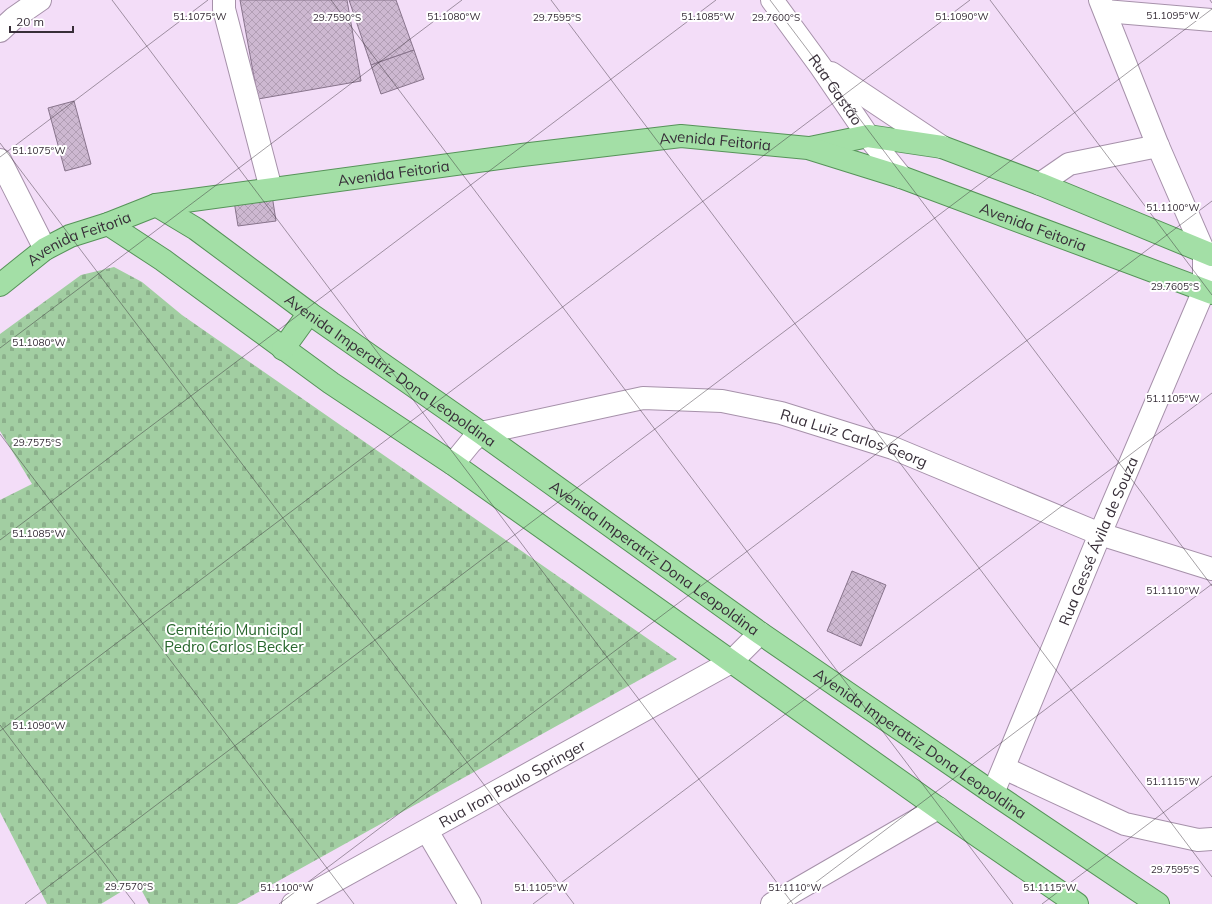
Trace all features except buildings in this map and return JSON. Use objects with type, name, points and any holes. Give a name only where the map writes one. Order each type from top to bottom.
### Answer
[{"type":"main road","name":"Avenida Feitoria","points":[[0,285],[45,249],[70,236],[108,224],[156,205],[522,155],[681,136],[808,148],[901,177],[1208,292]]},
{"type":"main road","name":"Avenida Feitoria","points":[[808,148],[868,136],[942,147],[1040,184],[1208,253]]},
{"type":"main road","name":"Avenida Imperatriz Dona Leopoldina","points":[[156,205],[196,229],[309,313],[760,633],[1158,904]]},
{"type":"main road","points":[[108,224],[163,260],[331,383],[453,464],[938,808],[1077,904]]},
{"type":"main road","points":[[283,349],[309,313]]},
{"type":"street","points":[[0,31],[14,18],[40,0]]},
{"type":"street","points":[[224,0],[224,9],[271,189]]},
{"type":"street","name":"Rua Gastão","points":[[772,0],[821,67],[868,136],[901,177]]},
{"type":"street","points":[[1208,292],[1208,253],[1158,146],[1103,5],[1212,20]]},
{"type":"street","name":"Avenida Feitoria","points":[[821,67],[942,147]]},
{"type":"street","points":[[1040,184],[1069,164],[1158,146]]},
{"type":"street","points":[[0,160],[45,249]]},
{"type":"street","name":"Rua Gessé Ávila de Souza","points":[[993,793],[1100,534],[1208,292]]},
{"type":"street","name":"Rua Luiz Carlos Georg","points":[[480,433],[643,398],[722,401],[781,413],[893,448],[1100,534],[1212,569]]},
{"type":"street","points":[[453,464],[480,433]]},
{"type":"street","name":"Rua Iron Paulo Springer","points":[[293,904],[731,662],[760,633]]},
{"type":"street","points":[[1004,768],[1125,824],[1198,840],[1212,839]]},
{"type":"street","points":[[772,904],[938,808]]},
{"type":"street","points":[[427,831],[470,904]]},
{"type":"green space","name":"Cemitério Municipal Pedro Carlos Becker","points":[[114,267],[142,282],[182,315],[677,659],[237,904],[149,904],[137,882],[101,904],[47,904],[0,812],[0,500],[32,484],[0,431],[0,334],[81,275]]}]
